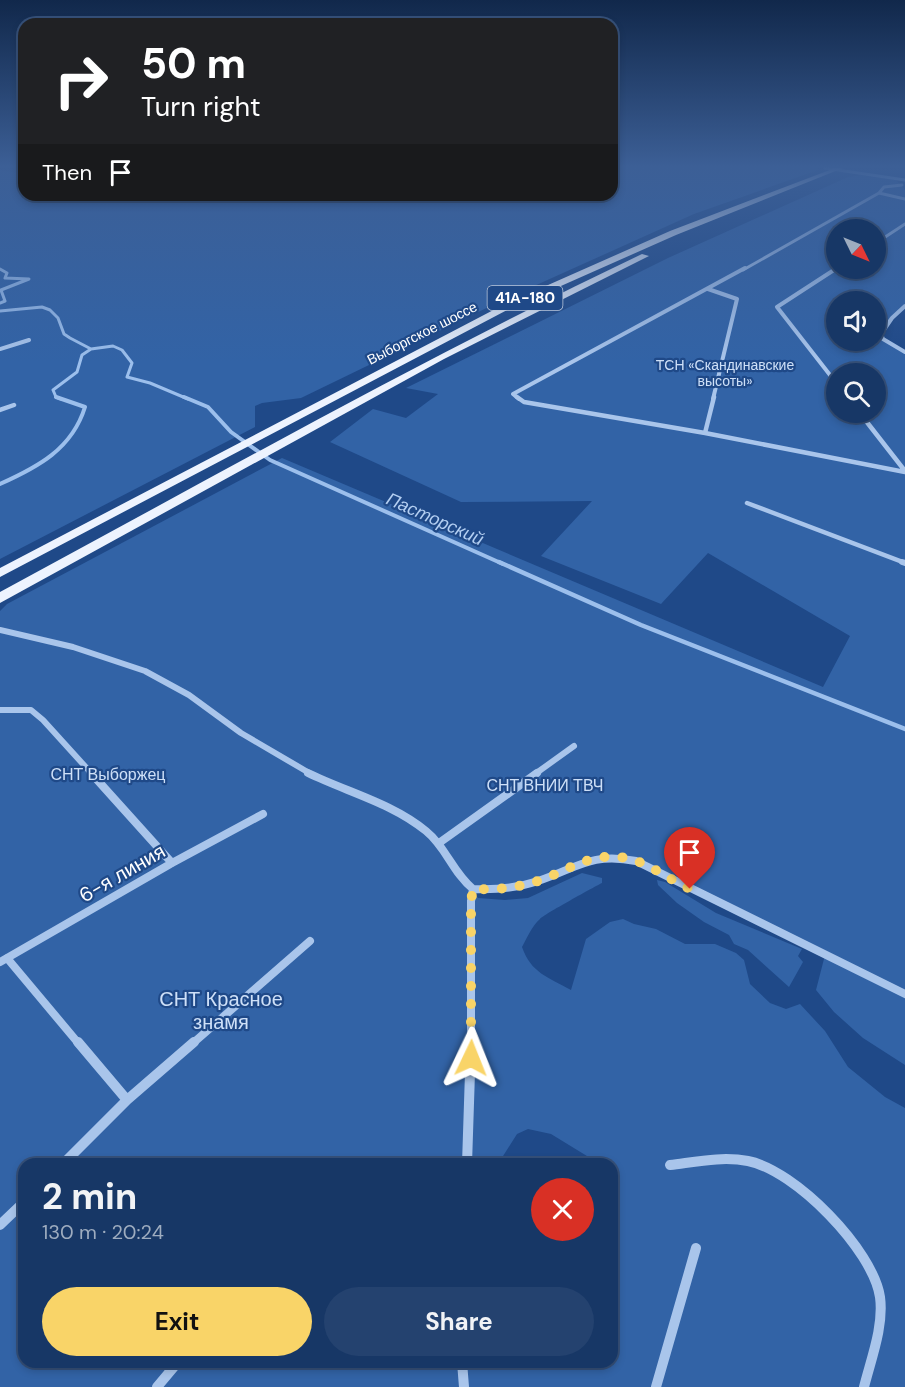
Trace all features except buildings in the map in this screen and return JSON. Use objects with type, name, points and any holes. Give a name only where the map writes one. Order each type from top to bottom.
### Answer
[{"type":"main road","name":"Выборгское шоссе","points":[[0,573],[506,308],[674,233]]},
{"type":"main road","name":"Выборгское шоссе","points":[[0,598],[521,315],[694,233]]},
{"type":"street","points":[[809,233],[708,290],[513,394],[524,402],[705,433],[905,472]]},
{"type":"street","points":[[826,275],[777,307],[826,370]]},
{"type":"street","points":[[705,433],[737,299],[708,290]]},
{"type":"street","points":[[905,306],[882,328],[881,334],[883,339],[905,352]]},
{"type":"street","points":[[0,349],[29,340]]},
{"type":"street","points":[[0,410],[14,405]]},
{"type":"street","points":[[867,423],[905,472]]},
{"type":"street","points":[[747,502],[905,563]]},
{"type":"street","points":[[0,630],[75,646],[119,662],[173,686],[191,696],[248,739],[315,777],[392,808],[440,843],[456,876],[473,889],[513,888],[540,881],[595,857],[626,858],[905,994]]},
{"type":"street","points":[[0,710],[31,710],[43,720],[172,863]]},
{"type":"street","points":[[440,843],[574,746]]},
{"type":"street","name":"6-я линия","points":[[4,960],[172,863],[263,814]]},
{"type":"street","points":[[467,1158],[473,889]]},
{"type":"street","points":[[69,1158],[128,1100],[310,941]]},
{"type":"street","points":[[4,960],[128,1100]]},
{"type":"street","points":[[670,1165],[705,1160],[748,1161],[762,1165],[804,1191],[831,1218],[869,1265],[869,1273],[880,1297],[880,1315],[864,1387]]},
{"type":"street","points":[[0,1225],[18,1208]]},
{"type":"street","points":[[656,1387],[696,1248]]},
{"type":"street","points":[[157,1387],[173,1368]]},
{"type":"street","points":[[462,1368],[464,1387]]},
{"type":"green space","points":[[0,233],[652,233],[503,300],[301,398],[255,406],[255,427],[0,559]]},
{"type":"green space","points":[[724,233],[826,233],[826,279],[886,279],[886,233],[905,233],[905,306],[886,327],[886,291],[826,291],[826,351],[886,351],[886,342],[905,352],[905,1065],[863,1038],[834,1012],[816,990],[825,955],[639,863],[614,857],[513,888],[468,886],[478,898],[505,900],[528,898],[582,873],[602,878],[602,883],[543,916],[537,922],[522,947],[535,969],[571,990],[586,939],[610,922],[623,919],[656,929],[685,944],[715,944],[736,953],[744,960],[750,984],[770,1003],[786,1009],[800,1004],[825,1031],[848,1067],[885,1097],[905,1108],[905,1387],[0,1387],[0,611],[7,604],[282,458],[823,687],[850,636],[708,553],[661,604],[541,556],[592,501],[461,502],[330,442],[373,409],[406,418],[438,394],[406,388],[668,258]]},
{"type":"green space","points":[[657,880],[665,882],[716,913],[802,949],[798,956],[803,962],[789,987],[748,950],[734,944],[729,935],[704,922],[677,903],[658,885]]},
{"type":"waterway","name":"Пасторский","points":[[0,269],[7,273],[5,278],[29,279],[1,290],[5,301],[0,303]]},
{"type":"waterway","name":"Пасторский","points":[[0,311],[42,307],[50,310],[58,318],[64,334],[91,349]]},
{"type":"waterway","name":"Пасторский","points":[[91,349],[113,346],[122,350],[132,363],[127,377],[150,383],[188,399]]},
{"type":"waterway","points":[[56,397],[53,390],[77,372],[82,355],[91,349]]},
{"type":"waterway","points":[[0,484],[52,455],[72,434],[85,407],[56,397]]},
{"type":"waterway","points":[[56,397],[61,399]]},
{"type":"waterway","name":"Пасторский","points":[[184,397],[208,407],[231,432],[270,460],[503,564]]},
{"type":"waterway","name":"Пасторский","points":[[499,562],[641,625],[905,729]]},
{"type":"route","points":[[471,1058],[471,901],[473,889],[513,888],[540,881],[595,857],[620,857],[636,861],[690,889]]},
{"type":"park label","name":"ТСН «Скандинавские высоты»","points":[[725,374]]},
{"type":"park label","name":"СНТ Выборжец","points":[[108,774]]},
{"type":"park label","name":"СНТ ВНИИ ТВЧ","points":[[545,785]]},
{"type":"park label","name":"СНТ Красное знамя","points":[[221,1010]]}]
